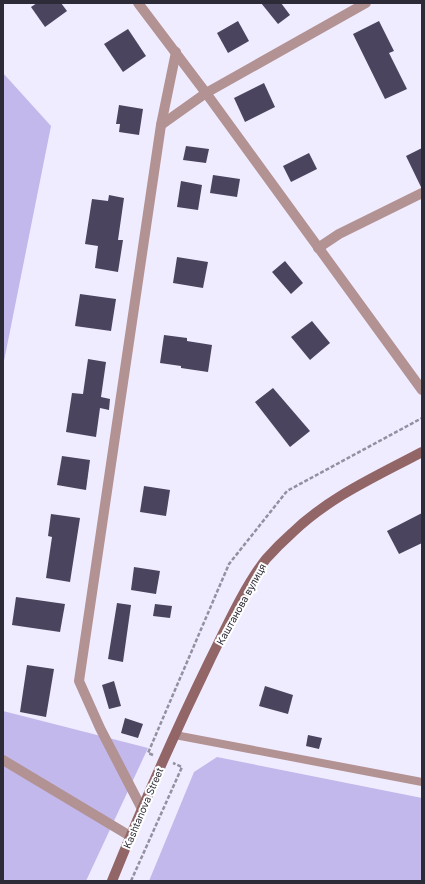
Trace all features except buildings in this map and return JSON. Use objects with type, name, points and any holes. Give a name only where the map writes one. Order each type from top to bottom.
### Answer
[{"type":"main road","name":"Каштанова вулиця","points":[[175,735],[200,681],[244,595],[266,559],[292,532],[319,510],[347,491],[422,452]]},
{"type":"main road","name":"Kashtanova Street","points":[[112,881],[130,836],[175,735]]},
{"type":"street","points":[[138,3],[176,52],[422,390]]},
{"type":"street","points":[[161,125],[206,93],[366,3]]},
{"type":"street","points":[[142,809],[100,728],[79,681],[161,125],[176,52]]},
{"type":"street","points":[[318,248],[339,234],[422,193]]},
{"type":"street","points":[[3,760],[130,836]]},
{"type":"lane","points":[[175,735],[422,782]]},
{"type":"path","points":[[131,881],[182,767]]},
{"type":"shaded area","points":[[3,73],[51,126],[3,366]]},
{"type":"shaded area","points":[[3,711],[148,748],[86,881],[3,881]]},
{"type":"shaded area","points":[[217,757],[422,798],[422,881],[149,881],[194,772]]}]
